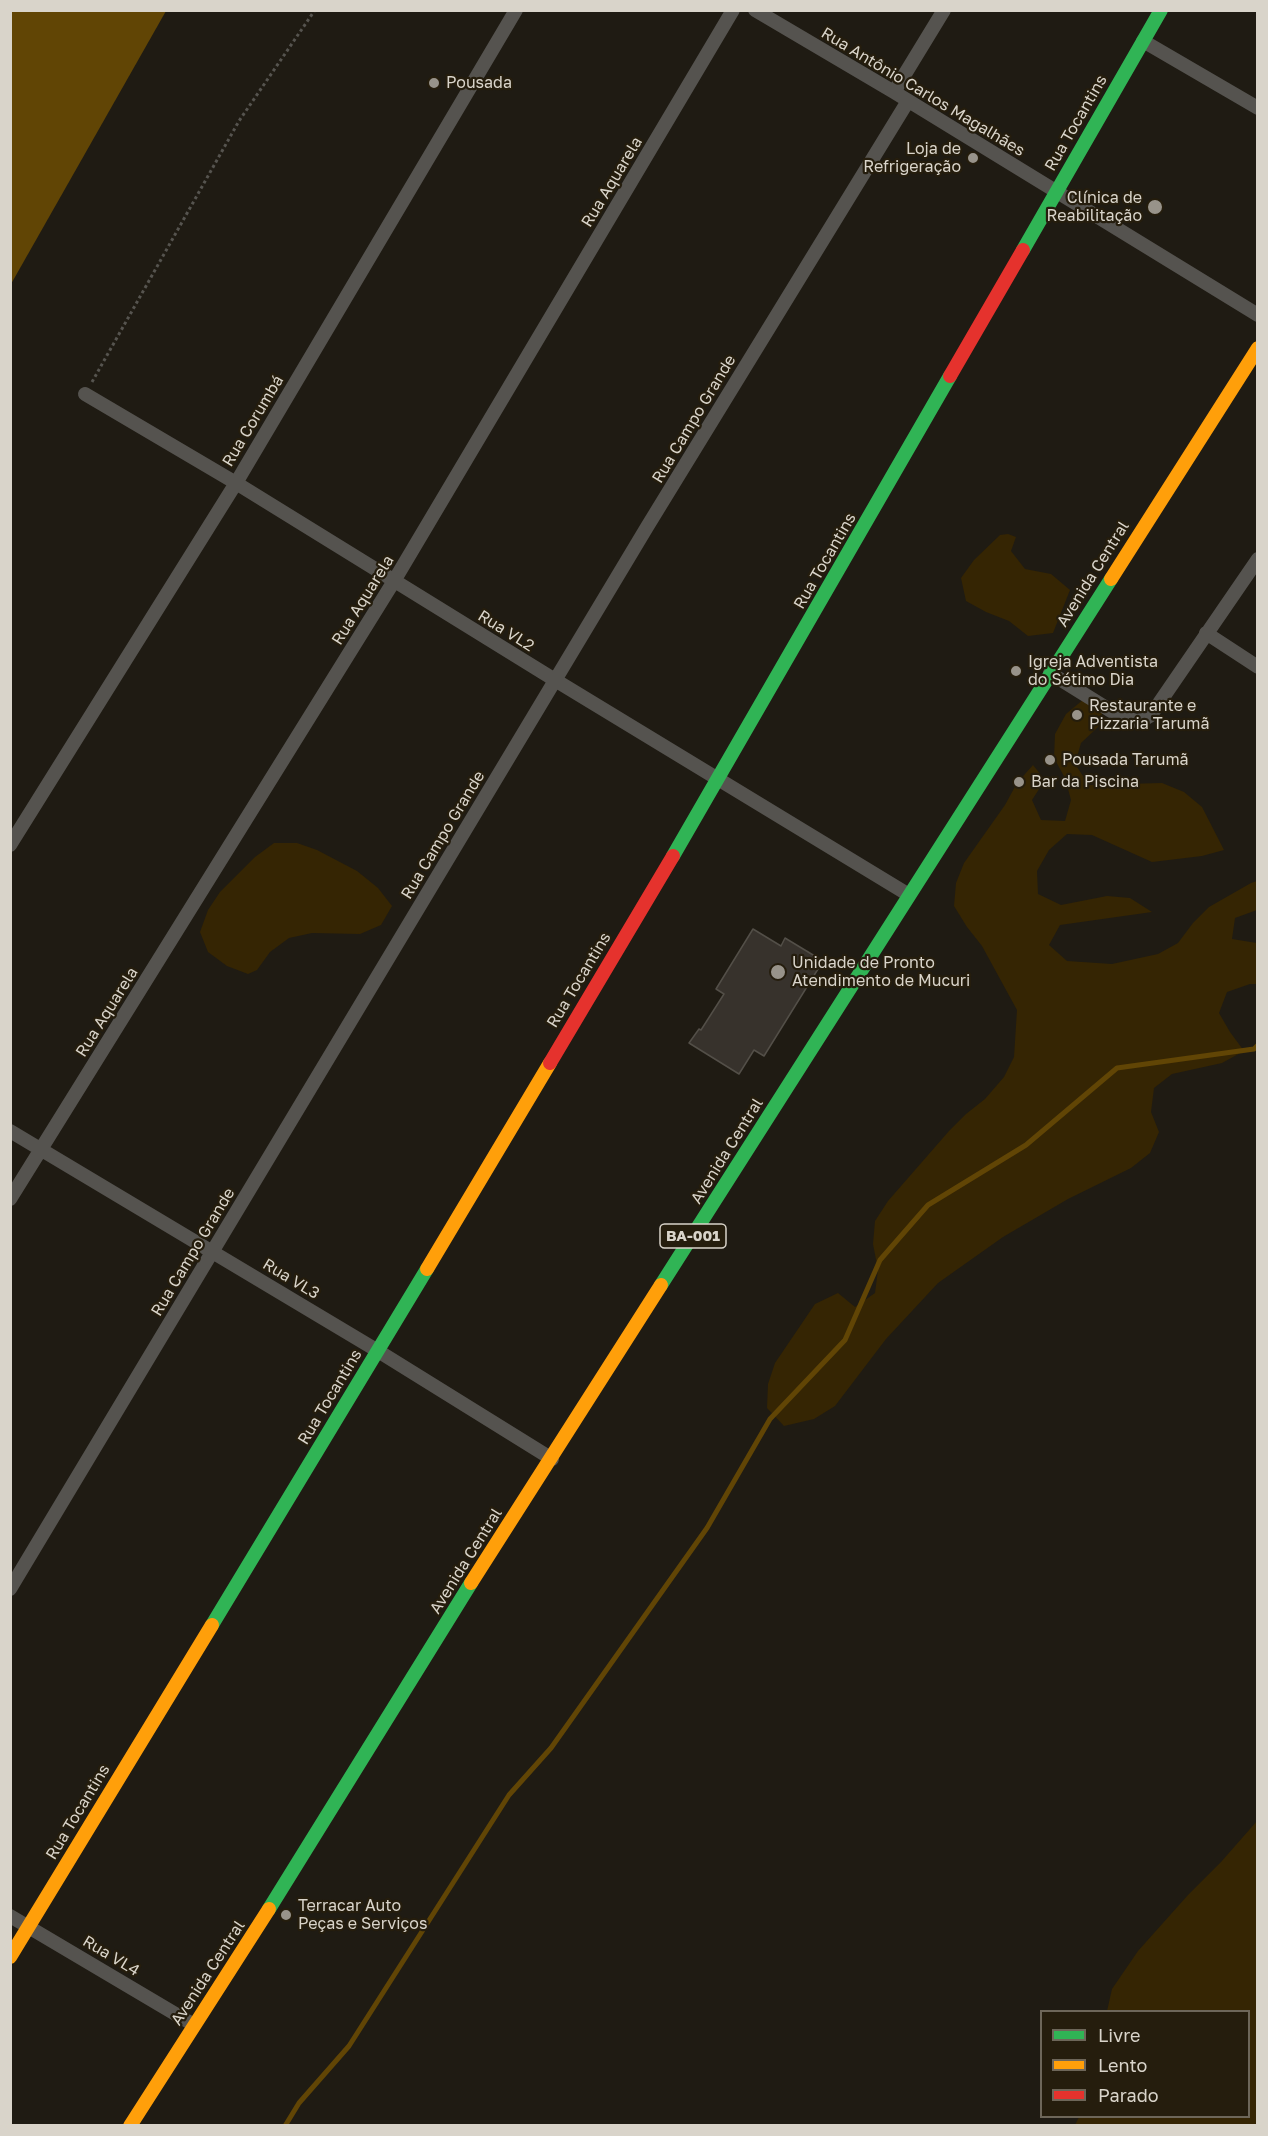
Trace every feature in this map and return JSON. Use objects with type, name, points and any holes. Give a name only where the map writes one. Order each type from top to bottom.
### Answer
[{"type":"street","name":"Rua Corumbá","points":[[10,844],[236,483],[516,10]]},
{"type":"street","name":"Rua Aquarela","points":[[10,1199],[394,581],[733,10]]},
{"type":"street","name":"Rua Antônio Carlos Magalhães","points":[[755,10],[894,92],[1257,315]]},
{"type":"street","points":[[894,92],[944,10]]},
{"type":"street","name":"Rua Tocantins","points":[[10,1957],[378,1351],[718,778],[1161,10]]},
{"type":"street","points":[[1143,41],[1257,108]]},
{"type":"street","name":"Rua Campo Grande","points":[[10,1589],[555,680],[908,101]]},
{"type":"street","name":"Avenida Central","points":[[130,2126],[316,1836],[463,1596],[1257,348]]},
{"type":"street","name":"Rua VL2","points":[[85,394],[236,483],[909,895]]},
{"type":"street","points":[[1050,673],[1116,714],[1136,721],[1143,720],[1150,715],[1257,559]]},
{"type":"street","points":[[1206,633],[1257,667]]},
{"type":"street","name":"Rua VL3","points":[[10,1131],[213,1251],[552,1459]]},
{"type":"street","name":"Rua VL4","points":[[10,1916],[194,2025]]},
{"type":"path","points":[[85,394],[239,122],[315,10]]},
{"type":"shaded area","points":[[10,11],[166,11],[11,284]]},
{"type":"shaded area","points":[[1008,534],[1016,537],[1011,551],[1025,569],[1051,574],[1070,590],[1053,633],[1028,636],[1009,621],[966,601],[961,578],[974,560],[1000,535]]},
{"type":"shaded area","points":[[1084,699],[1105,705],[1098,727],[1081,743],[1075,764],[1089,785],[1162,783],[1184,792],[1202,807],[1224,850],[1202,856],[1152,862],[1092,835],[1067,834],[1049,850],[1037,871],[1038,894],[1061,905],[1107,896],[1130,898],[1152,912],[1060,925],[1049,945],[1067,961],[1112,964],[1158,954],[1178,943],[1209,907],[1257,881],[1257,910],[1235,918],[1232,939],[1257,943],[1257,984],[1250,984],[1227,992],[1219,1013],[1244,1051],[1222,1063],[1172,1074],[1154,1088],[1151,1112],[1159,1132],[1150,1153],[1131,1168],[1068,1199],[1003,1237],[938,1283],[886,1339],[835,1406],[814,1419],[784,1426],[767,1408],[768,1384],[775,1363],[815,1304],[838,1293],[855,1307],[875,1293],[878,1270],[873,1244],[875,1221],[888,1201],[949,1131],[985,1099],[1004,1077],[1014,1057],[1017,1010],[982,946],[954,906],[956,883],[964,863],[1005,805],[1017,783],[1033,765],[1045,780],[1032,800],[1041,820],[1065,821],[1071,800],[1065,778],[1054,758],[1055,734],[1066,714]]},
{"type":"shaded area","points":[[274,843],[297,843],[317,850],[357,871],[378,888],[392,906],[381,925],[360,934],[312,933],[289,938],[270,952],[257,970],[248,974],[227,966],[208,952],[200,932],[208,910],[220,892],[255,857]]},
{"type":"shaded area","points":[[1257,1821],[1257,2125],[1075,2125],[1078,2118],[1250,2118],[1250,2010],[1107,2010],[1112,1989],[1138,1951]]},
{"type":"building","points":[[753,929],[781,946],[785,938],[823,961],[764,1056],[754,1050],[739,1074],[689,1043],[699,1029],[701,1030],[724,994],[716,989]]},
{"type":"waterway","points":[[285,2126],[299,2103],[349,2046],[509,1795],[551,1748],[707,1528],[770,1419],[845,1340],[880,1260],[928,1205],[1026,1145],[1117,1068],[1254,1049],[1258,1045]]},
{"type":"traffic: fast","points":[[1023,250],[1161,10]]},
{"type":"traffic: fast","points":[[673,856],[950,376]]},
{"type":"traffic: fast","points":[[661,1285],[1111,579]]},
{"type":"traffic: fast","points":[[212,1625],[427,1269]]},
{"type":"traffic: fast","points":[[269,1909],[471,1583]]},
{"type":"traffic: slow","points":[[1111,579],[1258,348]]},
{"type":"traffic: slow","points":[[427,1269],[550,1063]]},
{"type":"traffic: slow","points":[[471,1583],[661,1285]]},
{"type":"traffic: slow","points":[[10,1957],[212,1625]]},
{"type":"traffic: slow","points":[[130,2126],[269,1909]]},
{"type":"traffic: jam","points":[[950,376],[1023,250]]},
{"type":"traffic: jam","points":[[550,1063],[673,856]]},
{"type":"place","name":"Pousada","points":[[434,83]]},
{"type":"place","name":"Loja de Refrigeração","points":[[973,158]]},
{"type":"place","name":"Clínica de Reabilitação","points":[[1155,207]]},
{"type":"place","name":"Igreja Adventista do Sétimo Dia","points":[[1016,671]]},
{"type":"place","name":"Restaurante e Pizzaria Tarumã","points":[[1077,715]]},
{"type":"place","name":"Pousada Tarumã","points":[[1050,760]]},
{"type":"place","name":"Bar da Piscina","points":[[1019,782]]},
{"type":"place","name":"Unidade de Pronto Atendimento de Mucuri","points":[[778,972]]},
{"type":"place","name":"Terracar Auto Peças e Serviços","points":[[286,1915]]}]
